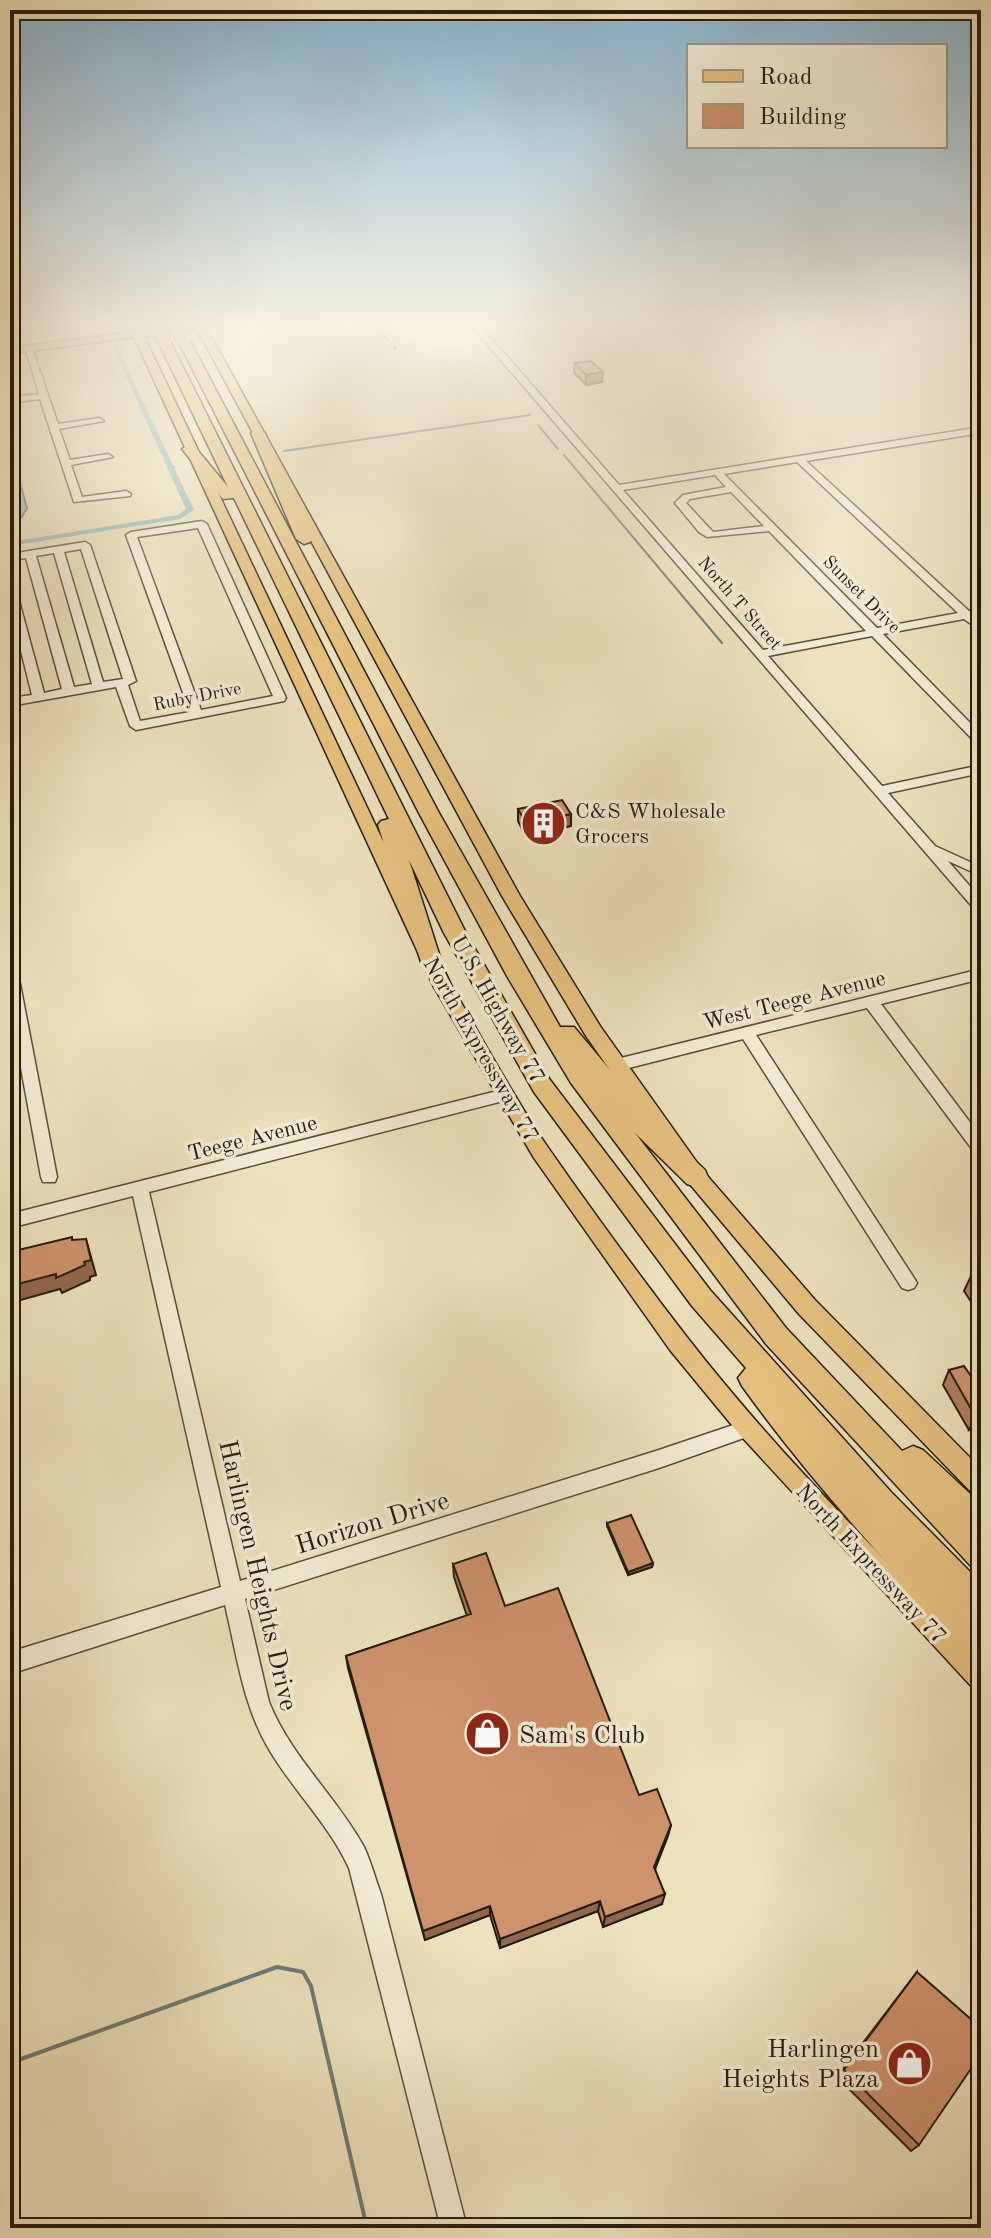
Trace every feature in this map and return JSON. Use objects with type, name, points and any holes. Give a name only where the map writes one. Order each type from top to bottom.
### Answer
[{"type":"highway","name":"U.S. Highway 77","points":[[206,426],[493,1005],[542,1086],[701,1298],[881,1502],[981,1605]]},
{"type":"highway","name":"U.S. Highway 77","points":[[228,426],[518,976],[579,1077],[647,1171],[776,1336],[981,1555]]},
{"type":"highway","points":[[258,433],[309,552],[348,657]]},
{"type":"highway","points":[[189,449],[236,506],[276,571]]},
{"type":"highway","points":[[345,710],[381,802],[429,957]]},
{"type":"highway","points":[[518,976],[643,1126],[696,1177]]},
{"type":"highway","points":[[748,1297],[772,1314],[849,1397],[981,1524]]},
{"type":"highway","points":[[701,1298],[720,1333],[777,1413],[880,1536],[981,1642]]},
{"type":"main road","name":"North Expressway 77","points":[[179,426],[429,957],[480,1054],[541,1153],[639,1290],[748,1428],[981,1678]]},
{"type":"main road","points":[[254,426],[534,939],[617,1065],[696,1177],[807,1307],[981,1485]]},
{"type":"street","points":[[60,426],[56,427],[78,500],[126,494]]},
{"type":"street","name":"North T Street","points":[[563,426],[981,908]]},
{"type":"street","points":[[616,488],[981,430]]},
{"type":"street","points":[[66,463],[108,457]]},
{"type":"street","points":[[799,459],[981,628]]},
{"type":"street","name":"Sunset Drive","points":[[717,472],[981,741]]},
{"type":"street","points":[[733,489],[687,497],[680,503],[711,535],[771,528]]},
{"type":"street","name":"Ruby Drive","points":[[10,702],[121,683],[136,726],[280,698],[202,524],[131,535],[197,714]]},
{"type":"street","points":[[10,557],[85,545],[130,681],[121,683]]},
{"type":"street","points":[[58,549],[99,687]]},
{"type":"street","points":[[30,554],[69,692]]},
{"type":"street","points":[[10,586],[39,697]]},
{"type":"street","points":[[761,654],[981,612]]},
{"type":"street","points":[[879,791],[981,769]]},
{"type":"street","points":[[927,845],[981,872]]},
{"type":"street","points":[[11,974],[49,1177]]},
{"type":"street","name":"West Teege Avenue","points":[[617,1065],[981,974]]},
{"type":"street","points":[[871,1002],[981,1149]]},
{"type":"street","points":[[747,1033],[908,1283]]},
{"type":"street","name":"Teege Avenue","points":[[10,1221],[505,1095]]},
{"type":"street","name":"Harlingen Heights Drive","points":[[140,1188],[266,1727],[356,1856],[369,1894],[454,2228]]},
{"type":"street","name":"Horizon Drive","points":[[10,1663],[645,1464],[748,1428]]},
{"type":"water","points":[[10,446],[27,508],[21,518],[10,523]]},
{"type":"building","points":[[562,800],[571,814],[526,823],[518,809]]},
{"type":"building","points":[[72,1237],[72,1240],[86,1239],[91,1260],[84,1262],[85,1265],[56,1278],[56,1274],[10,1286],[10,1252]]},
{"type":"building","points":[[981,1273],[981,1293],[971,1276]]},
{"type":"building","points":[[964,1366],[978,1386],[981,1385],[981,1414],[975,1416],[949,1370]]},
{"type":"building","points":[[631,1515],[653,1563],[628,1572],[607,1523]]},
{"type":"building","name":"Sam's Club","points":[[486,1553],[505,1606],[558,1588],[639,1795],[657,1789],[671,1825],[654,1867],[665,1894],[605,1917],[600,1901],[500,1939],[490,1906],[423,1931],[346,1656],[471,1614],[453,1564]]},
{"type":"building","name":"Harlingen Heights Plaza","points":[[917,1972],[981,2028],[981,2054],[919,2145],[844,2070]]},
{"type":"waterway","points":[[10,544],[180,517],[190,510],[151,426]]},
{"type":"waterway","points":[[284,451],[452,426]]},
{"type":"waterway","points":[[539,426],[558,449]]},
{"type":"waterway","points":[[564,455],[722,643]]},
{"type":"waterway","points":[[170,468],[174,467]]},
{"type":"waterway","points":[[10,2063],[277,1967],[303,1972],[311,1986],[367,2228]]},
{"type":"place","name":"C&S Wholesale Grocers","points":[[544,823]]},
{"type":"place","name":"Sam's Club","points":[[488,1734]]},
{"type":"place","name":"Harlingen Heights Plaza","points":[[910,2063]]}]
